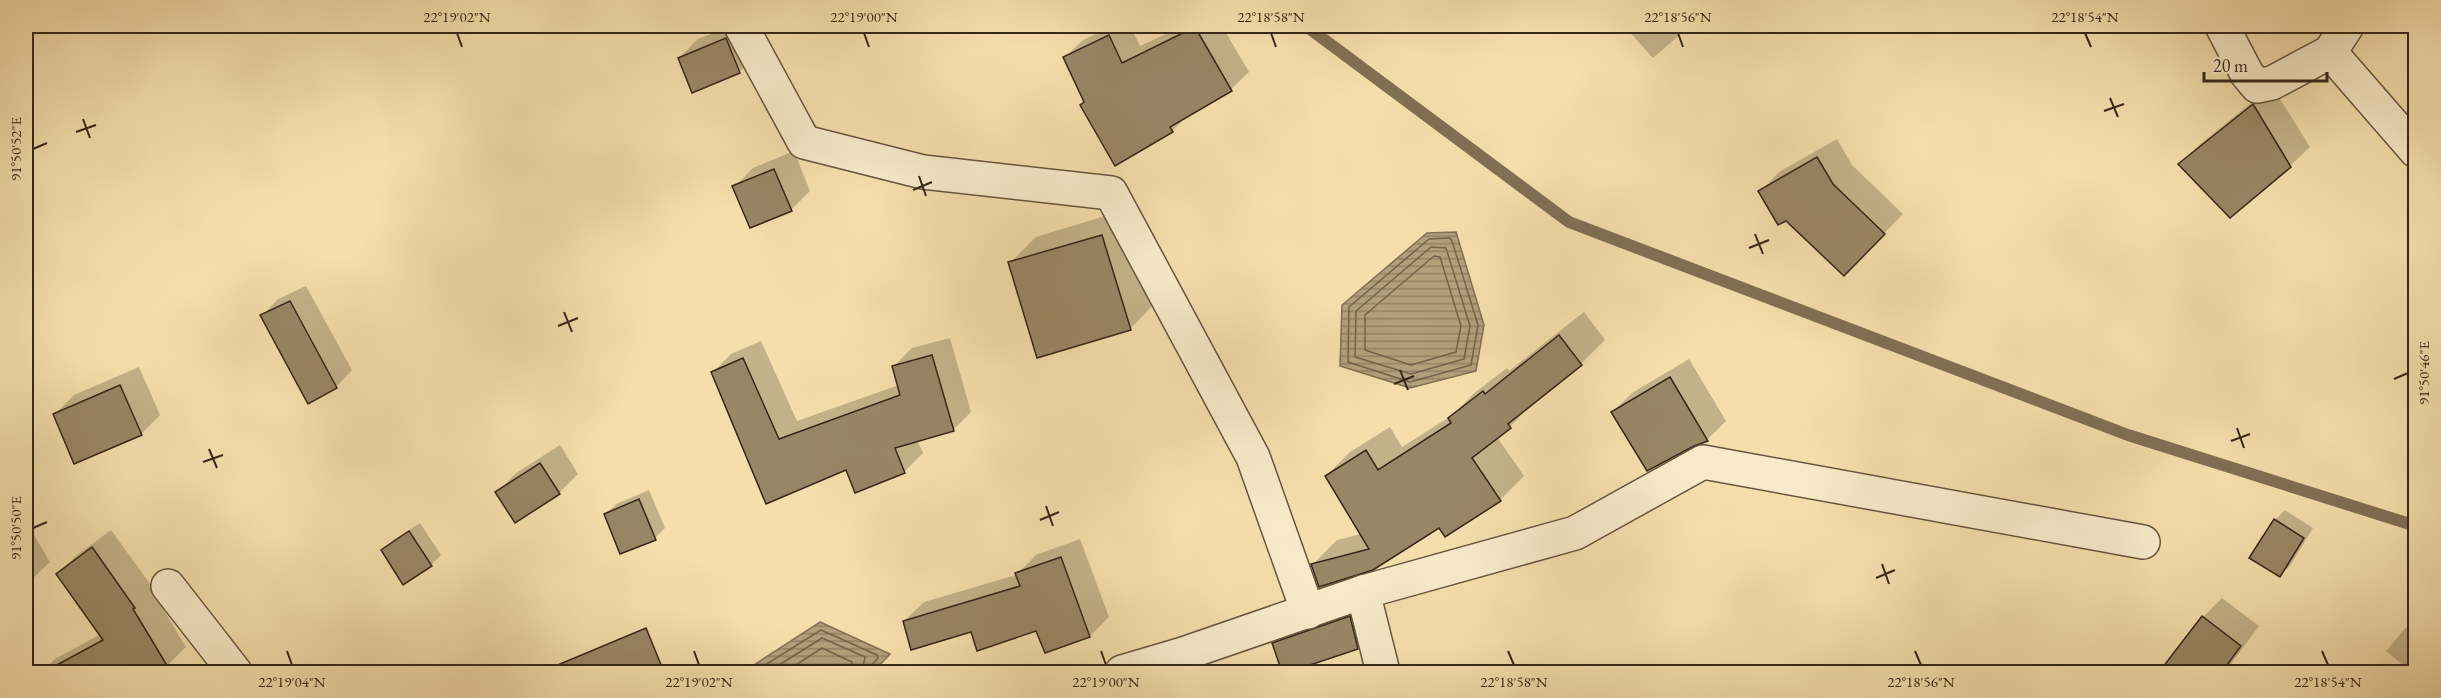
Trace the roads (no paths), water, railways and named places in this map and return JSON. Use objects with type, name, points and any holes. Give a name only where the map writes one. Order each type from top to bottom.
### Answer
[{"type":"street","points":[[741,26],[804,142],[923,172],[1111,193],[1253,457],[1308,612]]},
{"type":"street","points":[[2222,26],[2247,74],[2257,86],[2272,83],[2339,39],[2415,151]]},
{"type":"street","points":[[1122,672],[1363,592],[1575,533],[1702,462],[2144,542]]},
{"type":"street","points":[[168,586],[235,672]]},
{"type":"street","points":[[1363,592],[1383,672]]},
{"type":"water","points":[[1456,232],[1484,325],[1476,371],[1410,388],[1340,366],[1342,305],[1427,233]]},
{"type":"water","points":[[820,622],[890,654],[873,672],[743,672]]},
{"type":"waterway","points":[[1306,26],[1569,222],[2128,435],[2416,526]]}]
